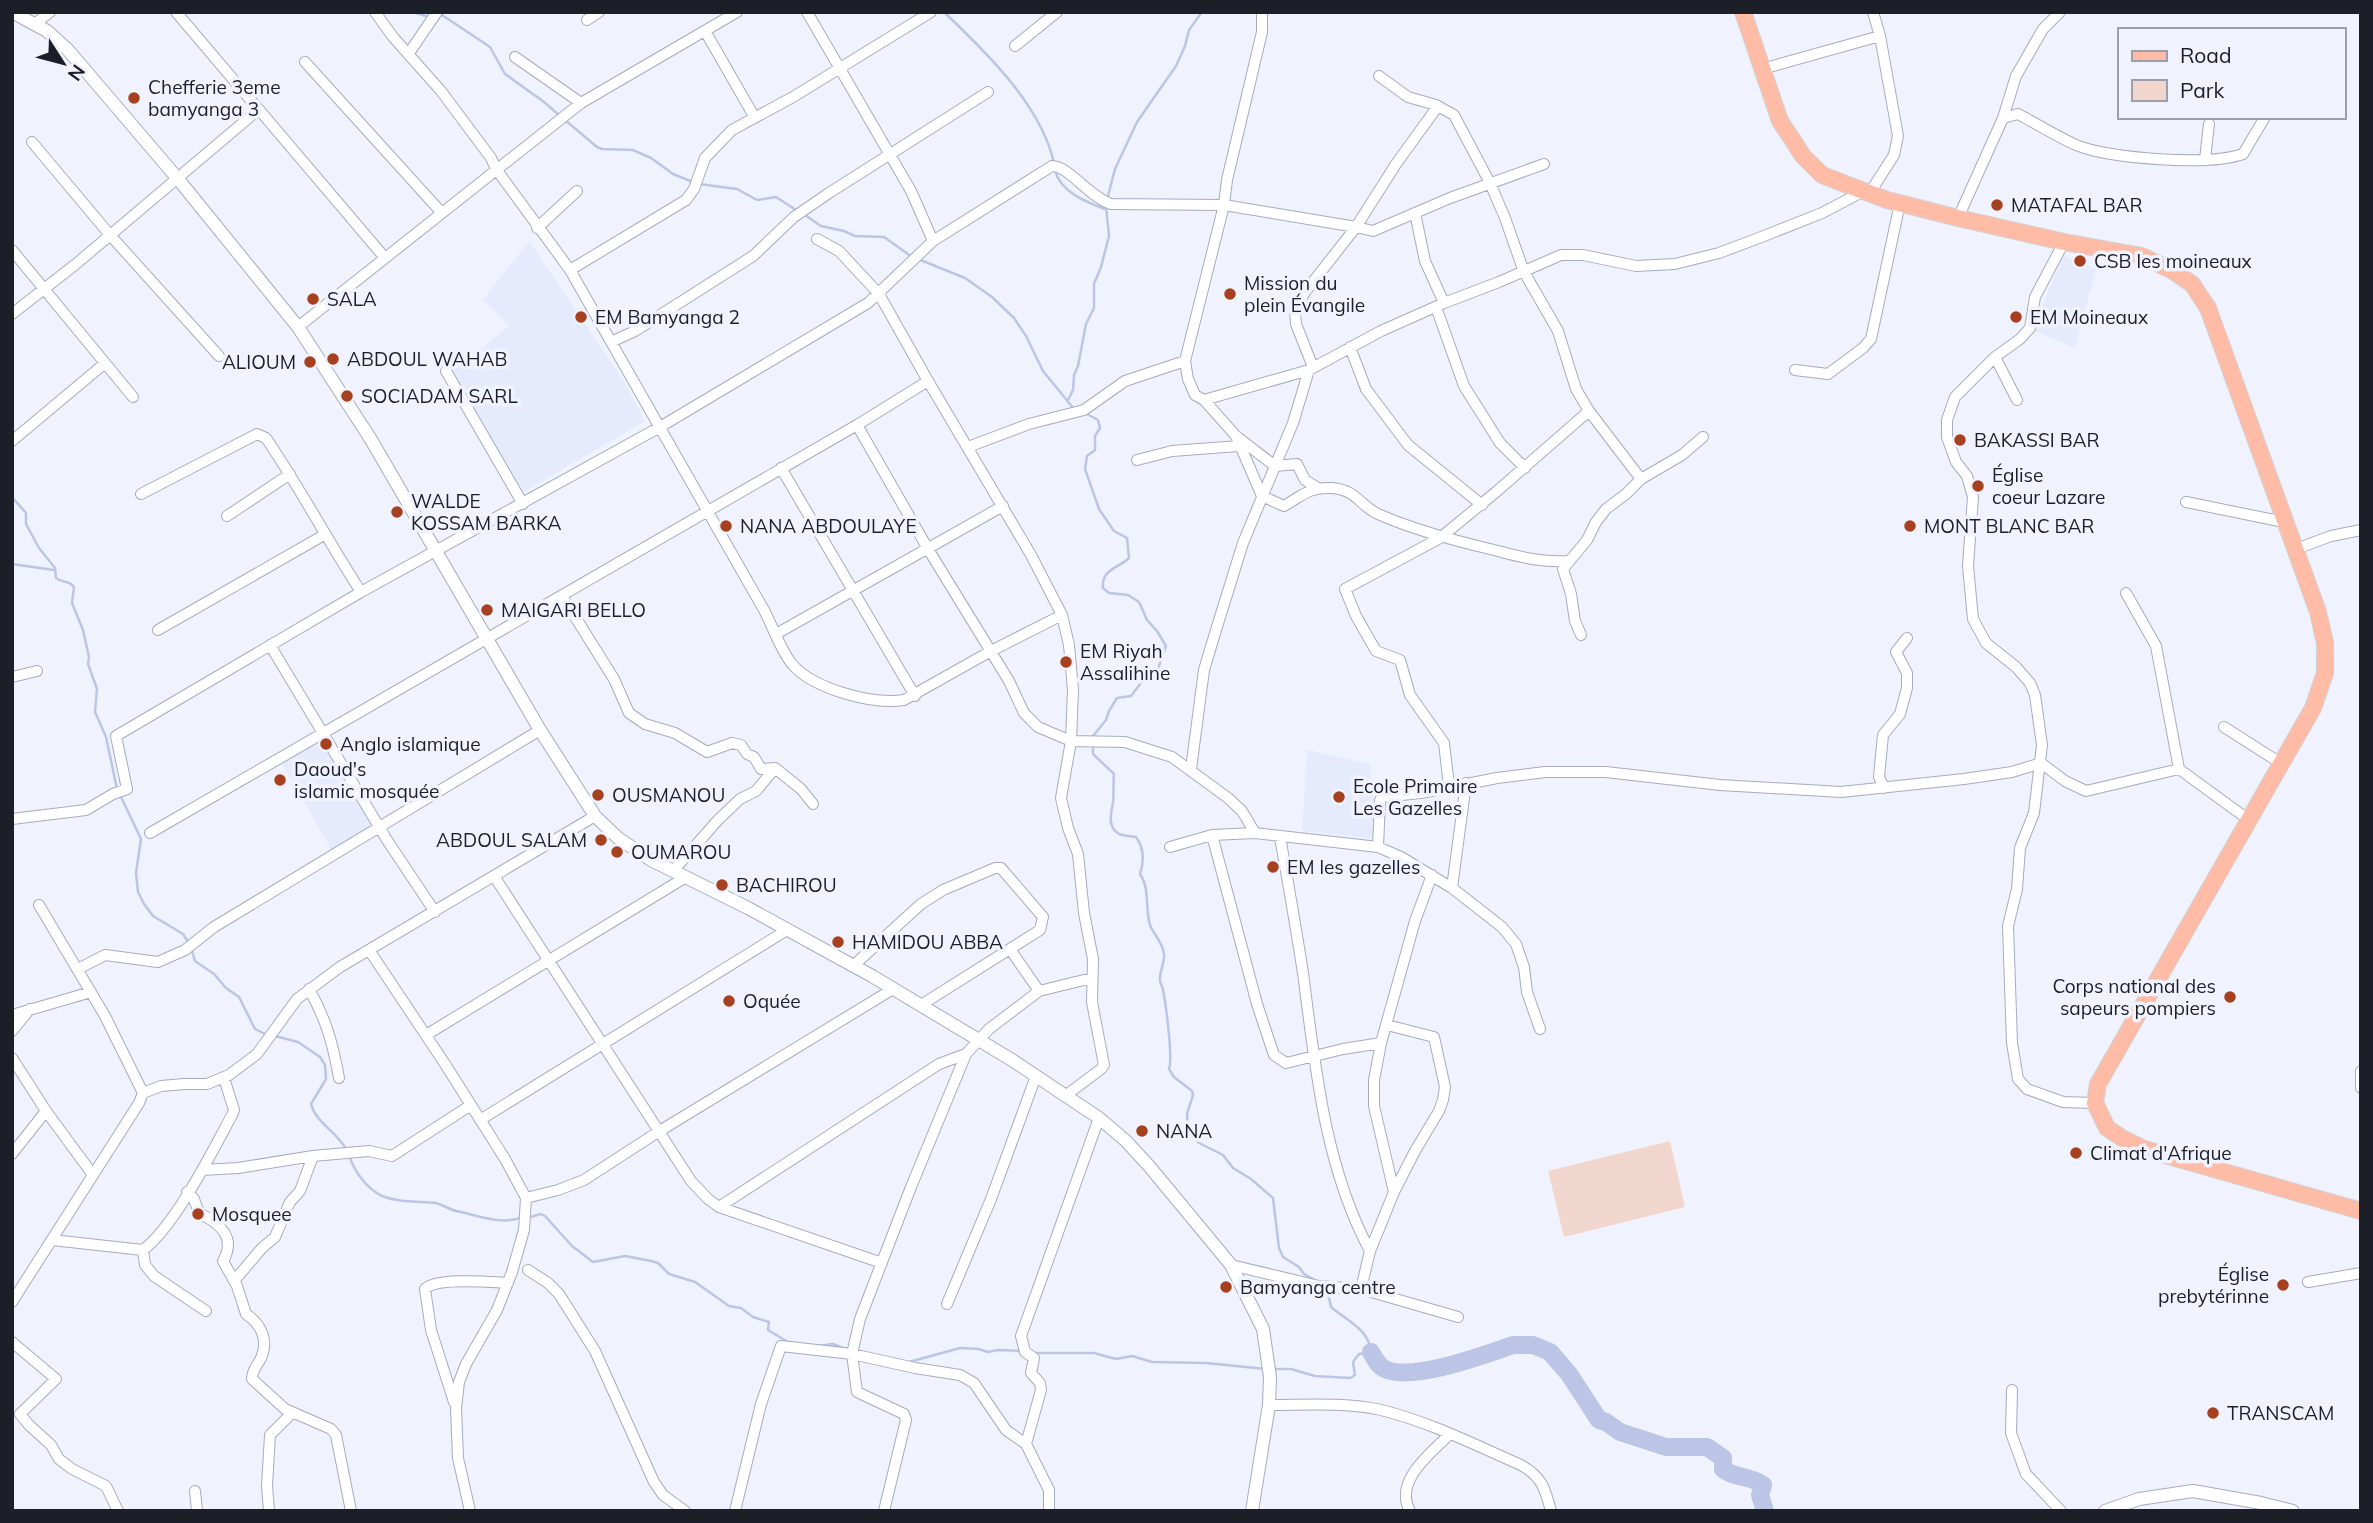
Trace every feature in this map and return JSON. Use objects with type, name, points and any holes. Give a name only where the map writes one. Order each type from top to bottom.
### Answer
[{"type":"main road","points":[[1743,12],[1780,121],[1803,156],[1822,175],[1866,193],[1958,218],[2064,242],[2143,256],[2192,284],[2208,308],[2318,612],[2325,643],[2325,673],[2313,708],[2098,1084],[2095,1103],[2108,1128],[2144,1149],[2361,1211]]},
{"type":"street","points":[[12,12],[36,23],[68,50],[178,179],[298,327],[370,439],[540,730],[595,817],[618,838],[650,860],[787,930],[921,1005],[1099,1118],[1141,1157],[1231,1265],[1263,1329],[1270,1377],[1269,1405],[1252,1511]]},
{"type":"street","points":[[36,23],[50,12]]},
{"type":"street","points":[[176,12],[385,258]]},
{"type":"street","points":[[375,12],[393,37],[441,91],[491,158],[537,228],[570,270],[790,662],[800,672],[859,697],[888,703],[904,701],[991,651],[1062,615]]},
{"type":"street","points":[[587,20],[599,12]]},
{"type":"street","points":[[298,327],[581,103],[705,31],[722,16],[737,12]]},
{"type":"street","points":[[807,12],[911,191],[933,241]]},
{"type":"street","points":[[570,270],[686,200],[696,184],[705,158],[732,130],[839,69],[931,12]]},
{"type":"street","points":[[1262,12],[1262,32],[1227,180],[1224,205],[1185,360],[1188,379],[1195,395],[1204,400],[1238,441],[1262,496],[1284,506],[1294,501],[1299,494],[1318,488],[1349,491],[1374,512],[1440,538],[1545,562],[1569,561]]},
{"type":"street","points":[[1204,400],[1311,368],[1440,305],[1561,255],[1583,255],[1636,267],[1675,264],[1719,253],[1866,193],[1894,155],[1898,136],[1880,36],[1873,12]]},
{"type":"street","points":[[1958,218],[2003,118],[2016,76],[2043,29],[2060,12]]},
{"type":"street","points":[[1015,46],[1056,13]]},
{"type":"street","points":[[409,53],[434,15]]},
{"type":"street","points":[[705,31],[755,118]]},
{"type":"street","points":[[1762,69],[1880,36]]},
{"type":"street","points":[[515,57],[581,103]]},
{"type":"street","points":[[305,62],[441,212]]},
{"type":"street","points":[[1379,75],[1408,97],[1438,106],[1454,115],[1490,183],[1524,272],[1558,331],[1576,389],[1589,411],[1641,479]]},
{"type":"street","points":[[611,342],[635,331],[753,256],[794,217],[988,92]]},
{"type":"street","points":[[1191,769],[1205,670],[1243,543],[1293,423],[1311,368],[1296,324],[1295,311],[1305,292],[1356,227],[1396,164],[1438,106]]},
{"type":"street","points":[[12,314],[46,289],[258,110]]},
{"type":"street","points":[[2003,118],[2018,114],[2078,146],[2127,155],[2185,161],[2230,159],[2243,154],[2264,119]]},
{"type":"street","points":[[2206,159],[2209,124]]},
{"type":"street","points":[[32,142],[110,235],[219,356]]},
{"type":"street","points":[[12,819],[86,810],[127,789],[116,736],[361,592],[660,427],[867,303],[933,241],[1055,166],[1107,203],[1224,205],[1373,231],[1544,164]]},
{"type":"street","points":[[537,228],[577,191]]},
{"type":"street","points":[[1795,370],[1828,374],[1871,339],[1900,203]]},
{"type":"street","points":[[1415,213],[1425,261],[1464,386],[1500,443],[1525,468]]},
{"type":"street","points":[[817,239],[839,251],[879,294],[1031,555],[1062,615],[1069,645],[1073,691],[1071,741],[1061,798],[1078,854],[1084,913],[1093,959],[1092,1002],[1104,1065],[1065,1096]]},
{"type":"street","points":[[2064,242],[2035,297],[2030,328],[2020,339],[1995,356],[1955,397],[1948,420],[1947,437],[1956,462],[1967,476],[1973,497],[1968,566],[1973,619],[1986,643],[2030,683],[2035,695],[2042,745],[2034,813],[2020,848],[2017,889],[2008,926],[2012,1043],[2018,1079],[2027,1089],[2063,1102],[2095,1103]]},
{"type":"street","points":[[12,250],[133,397]]},
{"type":"street","points":[[1350,347],[1366,388],[1408,444],[1482,505]]},
{"type":"street","points":[[1995,356],[2017,400]]},
{"type":"street","points":[[968,447],[1029,424],[1080,411],[1125,381],[1185,360]]},
{"type":"street","points":[[12,441],[104,364]]},
{"type":"street","points":[[446,371],[523,504]]},
{"type":"street","points":[[150,833],[706,510],[858,425],[928,381]]},
{"type":"street","points":[[1449,786],[1444,743],[1410,695],[1400,660],[1376,651],[1356,616],[1345,589],[1440,538],[1482,505],[1589,411]]},
{"type":"street","points":[[858,425],[928,549],[991,651],[1024,713],[1038,727],[1071,741],[1125,742],[1172,757],[1191,769],[1242,811],[1255,833]]},
{"type":"street","points":[[141,495],[257,434],[266,438],[290,474],[324,535],[361,592]]},
{"type":"street","points":[[1581,635],[1575,621],[1571,594],[1563,569],[1576,556],[1606,509],[1641,479],[1682,455],[1703,437]]},
{"type":"street","points":[[1137,460],[1172,451],[1238,441],[1275,466],[1297,464],[1306,480],[1318,488]]},
{"type":"street","points":[[781,468],[915,696]]},
{"type":"street","points":[[227,516],[290,474]]},
{"type":"street","points":[[2186,502],[2284,522]]},
{"type":"street","points":[[776,634],[1003,506]]},
{"type":"street","points":[[2296,549],[2331,536],[2361,530]]},
{"type":"street","points":[[158,630],[324,535]]},
{"type":"street","points":[[2126,593],[2156,646],[2179,769],[2249,820]]},
{"type":"street","points":[[562,596],[614,679],[629,713],[645,724],[675,733],[707,752],[732,743],[741,745],[747,754],[754,757],[761,769],[775,768],[801,789],[813,804]]},
{"type":"street","points":[[1884,788],[1879,777],[1879,760],[1884,735],[1900,714],[1907,688],[1907,673],[1896,652],[1907,638]]},
{"type":"street","points":[[270,645],[379,826],[435,912]]},
{"type":"street","points":[[12,677],[37,671]]},
{"type":"street","points":[[2224,727],[2282,764]]},
{"type":"street","points":[[78,969],[105,955],[158,962],[185,950],[214,927],[540,730]]},
{"type":"street","points":[[2041,763],[2065,781],[2085,791],[2179,769]]},
{"type":"street","points":[[1378,846],[1382,797],[1545,772],[1606,772],[1779,790],[1841,792],[1964,779],[2012,772],[2041,763]]},
{"type":"street","points":[[673,871],[718,820],[740,799],[756,791],[775,768]]},
{"type":"street","points":[[1452,888],[1466,783]]},
{"type":"street","points":[[143,1093],[161,1086],[207,1084],[224,1078],[257,1055],[291,1007],[309,989],[369,950],[595,817]]},
{"type":"street","points":[[1170,847],[1212,835],[1255,833],[1378,846],[1401,857],[1452,888],[1502,927],[1516,944],[1524,967],[1527,992],[1540,1029]]},
{"type":"street","points":[[1212,835],[1257,1004],[1274,1055],[1286,1063],[1381,1044]]},
{"type":"street","points":[[1280,836],[1314,1057],[1337,1170],[1355,1224],[1370,1251]]},
{"type":"street","points":[[853,966],[920,904],[943,890],[1001,868],[1043,917],[1040,930],[921,1005]]},
{"type":"street","points":[[1394,1192],[1374,1106],[1374,1080],[1381,1044],[1415,921],[1432,875]]},
{"type":"street","points":[[494,876],[658,1132],[691,1181],[708,1199],[719,1207],[882,1263]]},
{"type":"street","points":[[426,1035],[686,877]]},
{"type":"street","points":[[12,1302],[143,1093],[91,992],[39,905]]},
{"type":"street","points":[[480,1119],[787,930]]},
{"type":"street","points":[[1010,949],[1039,991]]},
{"type":"street","points":[[369,950],[480,1119],[526,1201],[524,1230],[510,1277],[497,1310],[466,1364],[459,1382],[456,1408],[458,1458],[470,1511]]},
{"type":"street","points":[[884,1511],[906,1420],[904,1414],[898,1410],[857,1392],[852,1351],[860,1319],[966,1054],[989,1029],[1039,991],[1092,978]]},
{"type":"street","points":[[309,989],[323,1014],[334,1049],[339,1078]]},
{"type":"street","points":[[526,1201],[584,1180],[893,989]]},
{"type":"street","points":[[12,1015],[91,992]]},
{"type":"street","points":[[12,1031],[30,1009]]},
{"type":"street","points":[[1362,1289],[1370,1251],[1394,1192],[1439,1111],[1445,1087],[1434,1037],[1387,1025]]},
{"type":"street","points":[[719,1207],[939,1064],[966,1054]]},
{"type":"street","points":[[12,1058],[46,1111],[93,1175]]},
{"type":"street","points":[[2361,1071],[2361,1088]]},
{"type":"street","points":[[947,1304],[992,1199],[1036,1076]]},
{"type":"street","points":[[51,1240],[143,1250],[150,1244],[202,1170],[232,1115],[234,1110],[224,1078]]},
{"type":"street","points":[[202,1170],[369,1151],[392,1156],[471,1105]]},
{"type":"street","points":[[12,1154],[46,1111]]},
{"type":"street","points":[[1026,1444],[1041,1390],[1040,1383],[1031,1373],[1034,1358],[1025,1352],[1021,1336],[1099,1118]]},
{"type":"street","points":[[234,1281],[275,1237],[290,1202],[300,1191],[309,1173],[313,1156]]},
{"type":"street","points":[[187,1192],[194,1199],[199,1213],[220,1224],[228,1252],[223,1261],[234,1281],[246,1314],[258,1322],[261,1329],[262,1356],[251,1378],[292,1413],[331,1429],[335,1435],[351,1511]]},
{"type":"street","points":[[520,1248],[528,1270],[548,1283],[569,1308],[594,1351],[654,1482],[663,1495],[685,1511]]},
{"type":"street","points":[[143,1250],[145,1265],[154,1276],[206,1311]]},
{"type":"street","points":[[1231,1265],[1319,1286],[1362,1289],[1458,1317]]},
{"type":"street","points":[[456,1408],[431,1330],[425,1289],[432,1284],[510,1277],[528,1270]]},
{"type":"street","points":[[2308,1282],[2361,1273]]},
{"type":"street","points":[[12,1342],[56,1378],[20,1414],[51,1445],[59,1459],[72,1469],[106,1486],[118,1511]]},
{"type":"street","points":[[735,1511],[761,1404],[781,1346],[852,1351],[881,1362],[960,1375],[974,1383],[1006,1430],[1026,1444],[1049,1490],[1049,1511]]},
{"type":"street","points":[[2012,1390],[2011,1433],[2026,1474],[2060,1511]]},
{"type":"street","points":[[1269,1405],[1379,1410],[1419,1421],[1536,1474],[1546,1491],[1551,1511]]},
{"type":"street","points":[[269,1511],[267,1475],[270,1435],[292,1413]]},
{"type":"street","points":[[1410,1511],[1407,1505],[1408,1487],[1417,1466],[1450,1434]]},
{"type":"street","points":[[195,1491],[197,1511]]},
{"type":"street","points":[[2105,1511],[2139,1499],[2193,1491],[2293,1511]]},
{"type":"shaded area","points":[[529,241],[622,379],[645,421],[522,493],[450,374],[509,326],[483,300]]},
{"type":"shaded area","points":[[2063,255],[2096,269],[2075,348],[2033,330]]},
{"type":"shaded area","points":[[322,740],[372,826],[332,851],[282,763]]},
{"type":"shaded area","name":"Ecole Primaire Les Gazelles","points":[[1307,750],[1370,764],[1377,839],[1302,831]]},
{"type":"green space","points":[[1670,1141],[1685,1207],[1564,1237],[1548,1171]]},
{"type":"waterway","points":[[413,12],[429,17]]},
{"type":"waterway","points":[[944,12],[994,62],[1025,100],[1047,142],[1054,163]]},
{"type":"waterway","points":[[1107,200],[1115,169],[1137,122],[1176,66],[1189,30],[1202,12]]},
{"type":"waterway","points":[[439,16],[442,15],[490,47],[505,74],[560,116]]},
{"type":"waterway","points":[[565,120],[597,147],[633,150],[651,158],[673,174],[693,182]]},
{"type":"waterway","points":[[1055,170],[1068,190],[1105,209]]},
{"type":"waterway","points":[[699,184],[737,189],[757,200],[776,197],[796,210]]},
{"type":"waterway","points":[[1068,400],[1073,390],[1086,324],[1094,308],[1094,284],[1109,236],[1106,206]]},
{"type":"waterway","points":[[805,215],[821,226],[855,236],[884,237],[912,257]]},
{"type":"waterway","points":[[918,259],[965,278],[992,297],[1014,318],[1043,371],[1074,409]]},
{"type":"waterway","points":[[1087,414],[1098,420],[1100,428],[1095,436],[1095,450],[1087,456],[1085,469],[1099,509],[1114,531],[1127,538],[1129,558],[1108,573],[1103,588],[1109,593],[1128,595],[1139,602],[1147,620],[1166,646],[1156,674],[1144,679],[1131,696],[1117,698],[1106,720],[1093,736]]},
{"type":"waterway","points":[[12,497],[26,513],[26,524],[39,548],[55,568],[56,578],[74,587],[72,603],[83,630],[88,664],[97,689],[95,712],[106,737],[117,789]]},
{"type":"waterway","points":[[12,564],[54,570]]},
{"type":"waterway","points":[[1093,746],[1093,754],[1114,774],[1111,820],[1113,828],[1119,834],[1136,837],[1142,850],[1140,874],[1145,886],[1149,919],[1164,954],[1160,980],[1169,1031],[1169,1069],[1193,1095],[1187,1114],[1188,1132],[1199,1143],[1223,1155],[1233,1168],[1273,1198],[1279,1248],[1283,1257],[1313,1279]]},
{"type":"waterway","points":[[120,795],[141,839],[136,873],[138,892],[153,916],[183,934],[188,942]]},
{"type":"waterway","points":[[191,948],[195,961],[239,997],[255,1029],[265,1034]]},
{"type":"waterway","points":[[275,1036],[298,1042],[320,1057],[325,1065],[326,1079],[311,1104],[317,1117],[346,1149]]},
{"type":"waterway","points":[[349,1155],[361,1178],[382,1196],[402,1201],[436,1203],[488,1219],[520,1218]]},
{"type":"waterway","points":[[527,1218],[541,1214],[545,1216],[572,1246],[593,1262],[625,1256],[658,1263],[669,1274],[695,1282],[729,1306],[741,1308],[753,1317],[769,1322],[768,1330],[788,1342]]},
{"type":"waterway","points":[[1272,1369],[1291,1369],[1315,1376],[1350,1378],[1355,1375],[1353,1362],[1359,1354],[1371,1352],[1362,1331],[1331,1307],[1327,1289]]},
{"type":"waterway","points":[[818,1346],[833,1344],[848,1350]]},
{"type":"waterway","points":[[1371,1352],[1385,1369],[1412,1372],[1448,1366],[1513,1345],[1533,1345],[1550,1352],[1569,1374],[1599,1420],[1620,1432],[1666,1447],[1707,1447],[1723,1458],[1723,1469],[1763,1485],[1760,1495],[1765,1511]]},
{"type":"waterway","points":[[909,1362],[960,1348],[988,1352],[1021,1351]]},
{"type":"waterway","points":[[1034,1353],[1094,1353],[1116,1359],[1132,1356],[1152,1362],[1206,1363],[1266,1369]]},
{"type":"place","name":"Chefferie 3eme bamyanga 3","points":[[134,98]]},
{"type":"place","name":"MATAFAL BAR","points":[[1997,205]]},
{"type":"place","name":"CSB les moineaux","points":[[2080,261]]},
{"type":"place","name":"Mission du plein Évangile","points":[[1230,294]]},
{"type":"place","name":"SALA","points":[[313,299]]},
{"type":"place","name":"EM Bamyanga 2","points":[[581,317]]},
{"type":"place","name":"EM Moineaux","points":[[2016,317]]},
{"type":"place","name":"ABDOUL WAHAB","points":[[333,359]]},
{"type":"place","name":"ALIOUM","points":[[310,362]]},
{"type":"place","name":"SOCIADAM SARL","points":[[347,396]]},
{"type":"place","name":"BAKASSI BAR","points":[[1960,440]]},
{"type":"place","name":"Église coeur Lazare","points":[[1978,486]]},
{"type":"place","name":"WALDE KOSSAM BARKA","points":[[397,512]]},
{"type":"place","name":"NANA ABDOULAYE","points":[[726,526]]},
{"type":"place","name":"MONT BLANC BAR","points":[[1910,526]]},
{"type":"place","name":"MAIGARI BELLO","points":[[487,610]]},
{"type":"place","name":"EM Riyah Assalihine","points":[[1066,662]]},
{"type":"place","name":"Anglo islamique","points":[[326,744]]},
{"type":"place","name":"Daoud's islamic mosquée","points":[[280,780]]},
{"type":"place","name":"OUSMANOU","points":[[598,795]]},
{"type":"place","name":"Ecole Primaire Les Gazelles","points":[[1339,797]]},
{"type":"place","name":"ABDOUL SALAM","points":[[601,840]]},
{"type":"place","name":"OUMAROU","points":[[617,852]]},
{"type":"place","name":"EM les gazelles","points":[[1273,867]]},
{"type":"place","name":"BACHIROU","points":[[722,885]]},
{"type":"place","name":"HAMIDOU ABBA","points":[[838,942]]},
{"type":"place","name":"Corps national des sapeurs pompiers","points":[[2230,997]]},
{"type":"place","name":"Oquée","points":[[729,1001]]},
{"type":"place","name":"NANA","points":[[1142,1131]]},
{"type":"place","name":"Climat d'Afrique","points":[[2076,1153]]},
{"type":"place","name":"Mosquee","points":[[198,1214]]},
{"type":"place","name":"Église prebytérinne","points":[[2283,1285]]},
{"type":"place","name":"Bamyanga centre","points":[[1226,1287]]},
{"type":"place","name":"TRANSCAM","points":[[2213,1413]]}]
